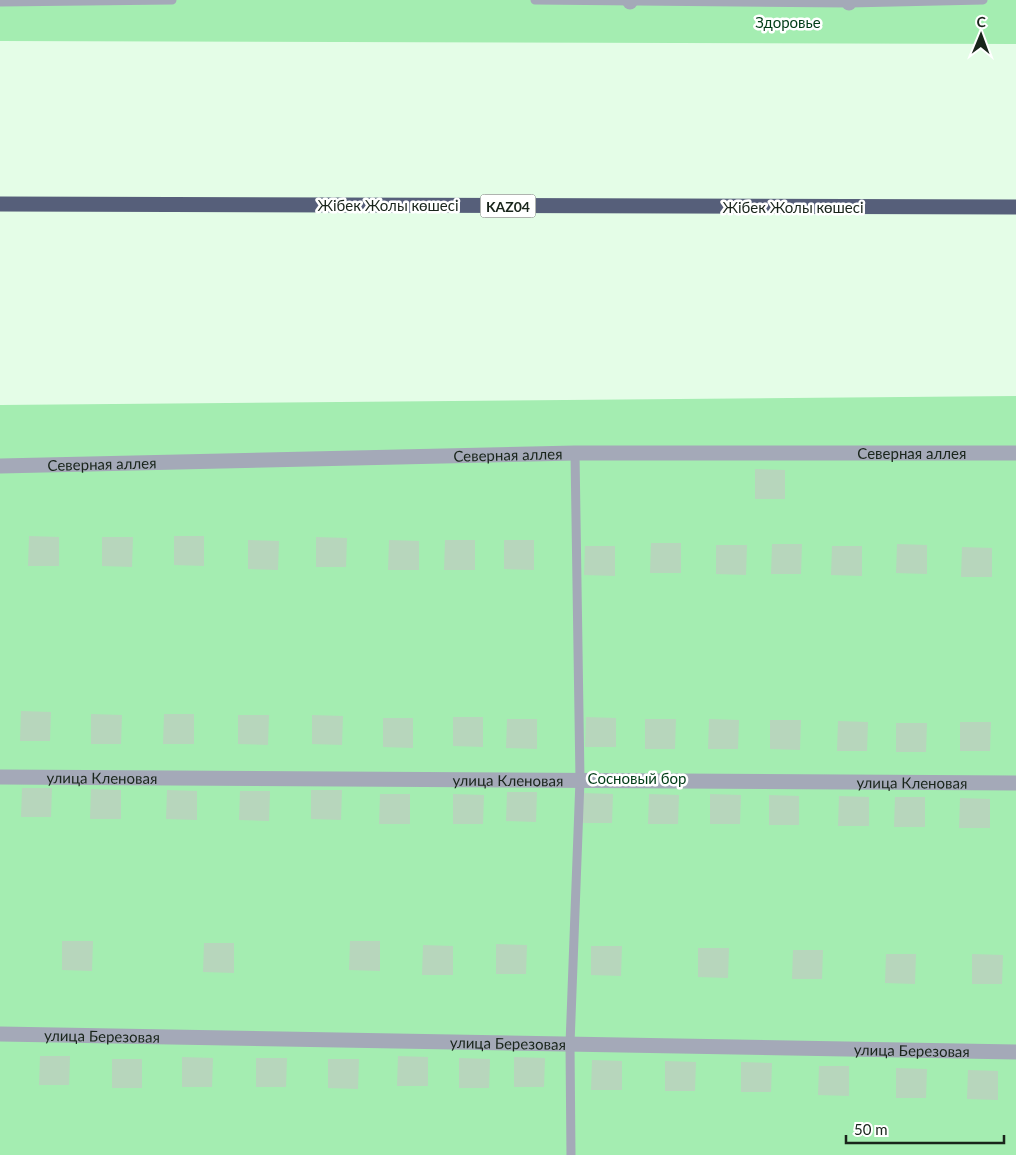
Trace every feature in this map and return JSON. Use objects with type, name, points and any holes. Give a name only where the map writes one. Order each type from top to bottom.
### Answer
[{"type":"highway","name":"Жібек Жолы көшесі","points":[[0,204],[1016,208]]},
{"type":"street","name":"Северная аллея","points":[[0,466],[575,454],[1016,453]]},
{"type":"street","name":"улица Кленовая","points":[[0,776],[1016,783]]},
{"type":"street","name":"улица Березовая","points":[[0,1034],[1016,1052]]},
{"type":"lane","points":[[0,2],[172,0]]},
{"type":"lane","points":[[535,0],[849,2],[983,0]]},
{"type":"lane","points":[[571,1155],[570,1044],[580,780],[575,454]]},
{"type":"green space","name":"Здоровье","points":[[0,0],[1016,0],[1016,44],[0,41]]},
{"type":"green space","name":"Сосновый бор","points":[[1016,396],[1016,1155],[0,1155],[0,405]]},
{"type":"building","points":[[755,469],[785,470],[785,499],[755,499]]},
{"type":"building","points":[[29,536],[59,537],[59,566],[28,566]]},
{"type":"building","points":[[174,536],[204,536],[204,566],[174,565]]},
{"type":"building","points":[[102,537],[133,537],[132,567],[102,566]]},
{"type":"building","points":[[316,537],[347,538],[346,567],[316,567]]},
{"type":"building","points":[[248,540],[279,541],[278,570],[248,569]]},
{"type":"building","points":[[389,540],[419,541],[419,570],[388,570]]},
{"type":"building","points":[[445,540],[475,540],[475,570],[444,570]]},
{"type":"building","points":[[504,540],[534,540],[534,570],[504,569]]},
{"type":"building","points":[[651,543],[681,543],[681,573],[650,573]]},
{"type":"building","points":[[772,544],[802,544],[801,574],[771,574]]},
{"type":"building","points":[[897,544],[927,545],[927,574],[896,573]]},
{"type":"building","points":[[716,545],[747,545],[746,575],[716,574]]},
{"type":"building","points":[[585,546],[615,546],[615,576],[584,575]]},
{"type":"building","points":[[832,546],[862,546],[862,576],[831,575]]},
{"type":"building","points":[[962,547],[992,548],[992,577],[961,577]]},
{"type":"building","points":[[21,711],[51,712],[50,741],[20,741]]},
{"type":"building","points":[[91,714],[122,715],[121,744],[91,744]]},
{"type":"building","points":[[164,714],[194,714],[194,744],[163,744]]},
{"type":"building","points":[[238,715],[269,715],[268,745],[238,744]]},
{"type":"building","points":[[312,715],[343,716],[342,745],[312,744]]},
{"type":"building","points":[[453,717],[483,717],[483,747],[453,746]]},
{"type":"building","points":[[586,717],[616,718],[616,747],[585,747]]},
{"type":"building","points":[[383,718],[413,718],[413,748],[383,747]]},
{"type":"building","points":[[507,719],[537,719],[537,749],[506,748]]},
{"type":"building","points":[[645,719],[676,719],[675,749],[645,749]]},
{"type":"building","points":[[709,719],[739,720],[738,749],[708,749]]},
{"type":"building","points":[[770,720],[801,720],[800,750],[770,749]]},
{"type":"building","points":[[838,721],[868,722],[867,751],[837,751]]},
{"type":"building","points":[[960,722],[991,722],[990,751],[960,751]]},
{"type":"building","points":[[896,723],[927,723],[926,752],[896,752]]},
{"type":"building","points":[[22,788],[52,788],[51,817],[21,817]]},
{"type":"building","points":[[91,789],[121,790],[121,819],[90,819]]},
{"type":"building","points":[[167,790],[197,791],[197,820],[166,819]]},
{"type":"building","points":[[311,790],[342,790],[341,820],[311,819]]},
{"type":"building","points":[[240,791],[270,791],[269,821],[239,820]]},
{"type":"building","points":[[507,792],[537,792],[536,822],[506,821]]},
{"type":"building","points":[[582,793],[613,794],[612,823],[582,823]]},
{"type":"building","points":[[380,794],[410,794],[410,824],[379,824]]},
{"type":"building","points":[[453,794],[484,795],[483,824],[453,824]]},
{"type":"building","points":[[649,794],[679,795],[678,824],[648,824]]},
{"type":"building","points":[[710,794],[741,795],[740,824],[710,824]]},
{"type":"building","points":[[769,795],[799,796],[799,825],[769,825]]},
{"type":"building","points":[[839,796],[869,797],[869,826],[838,826]]},
{"type":"building","points":[[895,797],[925,797],[925,827],[894,827]]},
{"type":"building","points":[[960,798],[990,799],[990,828],[959,828]]},
{"type":"building","points":[[62,941],[93,941],[92,971],[62,970]]},
{"type":"building","points":[[350,941],[380,941],[380,971],[349,970]]},
{"type":"building","points":[[204,943],[234,943],[234,973],[203,972]]},
{"type":"building","points":[[496,944],[527,945],[526,974],[496,974]]},
{"type":"building","points":[[423,945],[453,946],[453,975],[422,975]]},
{"type":"building","points":[[591,946],[622,946],[621,976],[591,975]]},
{"type":"building","points":[[698,948],[729,948],[728,978],[698,977]]},
{"type":"building","points":[[793,950],[823,950],[822,979],[792,979]]},
{"type":"building","points":[[886,954],[916,954],[915,984],[885,983]]},
{"type":"building","points":[[972,954],[1003,955],[1002,984],[972,984]]},
{"type":"building","points":[[40,1056],[70,1056],[69,1085],[39,1085]]},
{"type":"building","points":[[398,1056],[428,1057],[428,1086],[397,1086]]},
{"type":"building","points":[[182,1057],[213,1058],[212,1087],[182,1087]]},
{"type":"building","points":[[514,1057],[545,1058],[544,1087],[514,1087]]},
{"type":"building","points":[[256,1058],[287,1058],[286,1087],[256,1087]]},
{"type":"building","points":[[459,1058],[490,1059],[489,1088],[459,1088]]},
{"type":"building","points":[[112,1059],[142,1059],[142,1088],[112,1088]]},
{"type":"building","points":[[328,1059],[359,1059],[358,1089],[328,1088]]},
{"type":"building","points":[[592,1060],[622,1061],[622,1090],[591,1090]]},
{"type":"building","points":[[665,1061],[696,1062],[695,1091],[665,1091]]},
{"type":"building","points":[[741,1062],[772,1063],[771,1092],[741,1092]]},
{"type":"building","points":[[819,1066],[849,1066],[849,1096],[818,1095]]},
{"type":"building","points":[[896,1068],[927,1069],[926,1098],[896,1098]]},
{"type":"building","points":[[968,1070],[998,1071],[998,1100],[967,1099]]}]
